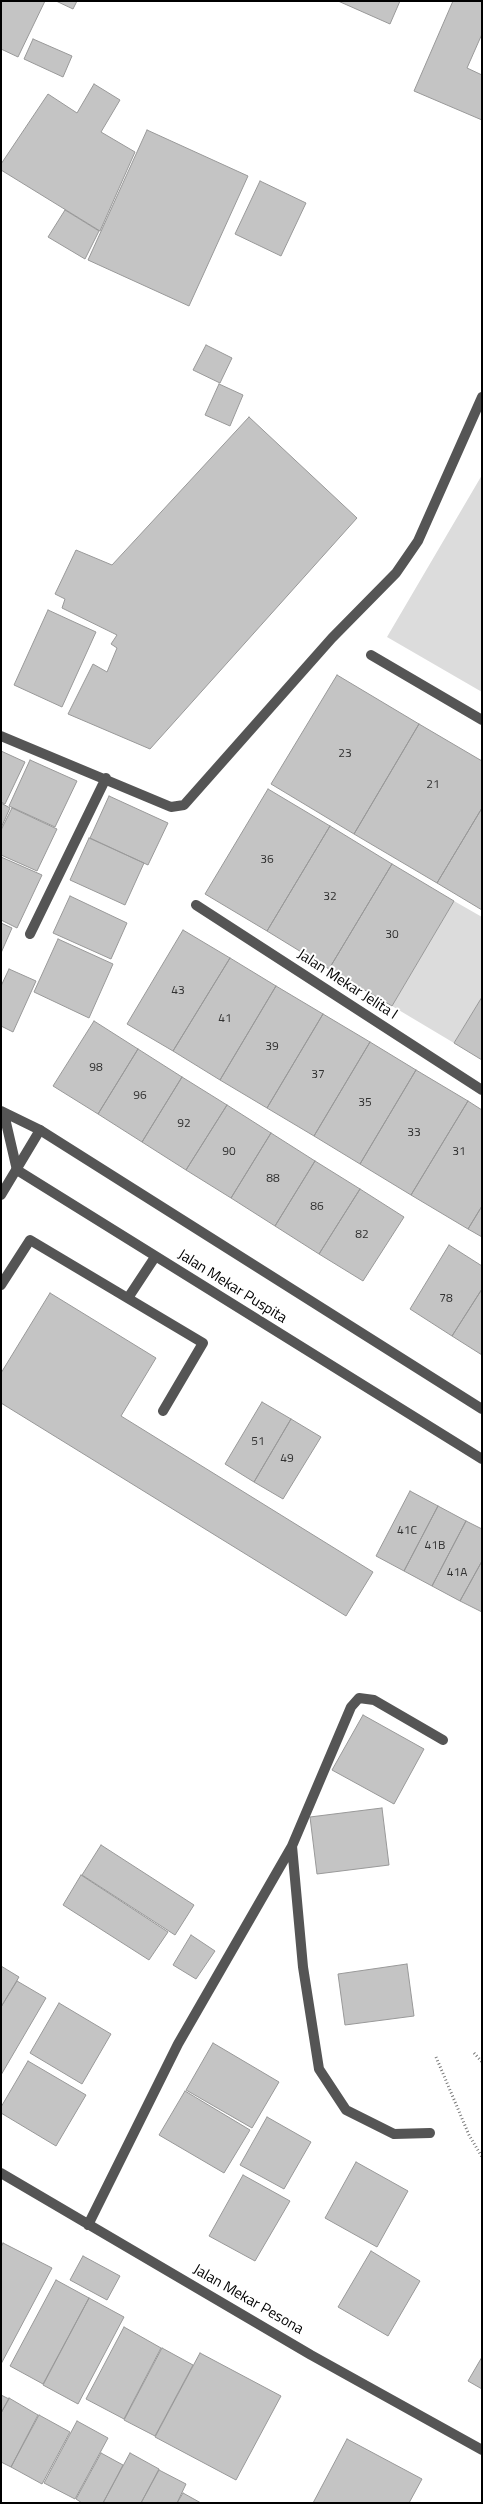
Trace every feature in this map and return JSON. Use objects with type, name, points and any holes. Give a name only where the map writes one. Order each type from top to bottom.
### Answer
[{"type":"street","points":[[1,736],[172,807],[184,805],[332,638],[396,573],[418,541],[482,397]]},
{"type":"street","points":[[371,655],[482,720]]},
{"type":"street","points":[[30,934],[106,778]]},
{"type":"street","name":"Jalan Mekar Jelita I","points":[[196,905],[482,1090]]},
{"type":"street","name":"Jalan Mekar Puspita","points":[[3,1112],[40,1130],[482,1409]]},
{"type":"street","name":"Jalan Mekar Puspita","points":[[3,1112],[16,1170],[482,1459]]},
{"type":"street","points":[[1,1195],[40,1130]]},
{"type":"street","points":[[1,1285],[30,1240],[203,1343],[163,1411]]},
{"type":"street","points":[[128,1298],[155,1257]]},
{"type":"street","points":[[88,2225],[178,2044],[292,1846],[351,1707],[359,1698],[374,1700],[443,1740]]},
{"type":"street","points":[[292,1846],[303,1967],[319,2069],[346,2110],[394,2134],[430,2133]]},
{"type":"street","name":"Jalan Mekar Pesona","points":[[1,2173],[311,2355],[482,2450]]},
{"type":"path","points":[[474,2053],[482,2062]]},
{"type":"path","points":[[436,2057],[469,2136],[482,2157]]},
{"type":"shaded area","points":[[482,475],[482,692],[387,637]]},
{"type":"shaded area","points":[[454,901],[482,917],[482,997],[454,1043],[392,1006]]},
{"type":"building","points":[[1,1],[45,1],[18,57],[1,49]]},
{"type":"building","points":[[56,1],[77,1],[73,9]]},
{"type":"building","points":[[338,1],[400,1],[390,24]]},
{"type":"building","points":[[453,1],[482,1],[482,34],[467,68],[482,75],[482,120],[414,91]]},
{"type":"building","points":[[33,39],[72,56],[63,77],[24,59]]},
{"type":"building","points":[[94,84],[120,100],[101,132],[135,152],[100,231],[1,170],[1,164],[48,94],[77,113]]},
{"type":"building","points":[[147,130],[248,176],[189,306],[88,260]]},
{"type":"building","points":[[260,181],[306,203],[281,256],[235,234]]},
{"type":"building","points":[[65,210],[99,231],[85,259],[48,237]]},
{"type":"building","points":[[206,345],[232,358],[220,383],[193,370]]},
{"type":"building","points":[[219,384],[243,395],[230,426],[205,415]]},
{"type":"building","points":[[249,417],[357,518],[150,749],[68,714],[93,664],[107,672],[117,648],[111,644],[117,635],[62,608],[65,599],[55,594],[76,550],[112,565]]},
{"type":"building","points":[[48,610],[96,632],[62,707],[14,685]]},
{"type":"building","points":[[337,675],[419,724],[354,834],[271,784]]},
{"type":"building","points":[[419,724],[482,761],[482,808],[437,883],[354,834]]},
{"type":"building","points":[[1,751],[25,762],[5,804],[1,802]]},
{"type":"building","points":[[30,760],[77,781],[55,827],[9,806]]},
{"type":"building","points":[[268,789],[330,826],[267,931],[205,894]]},
{"type":"building","points":[[109,796],[168,823],[148,865],[90,838]]},
{"type":"building","points":[[1,803],[10,808],[1,828]]},
{"type":"building","points":[[12,808],[57,829],[37,871],[1,855],[1,830]]},
{"type":"building","points":[[482,808],[482,910],[437,883]]},
{"type":"building","points":[[330,826],[392,864],[329,969],[267,931]]},
{"type":"building","points":[[89,838],[144,863],[125,905],[70,880]]},
{"type":"building","points":[[1,857],[42,875],[17,928],[1,920]]},
{"type":"building","points":[[392,864],[454,901],[392,1006],[329,969]]},
{"type":"building","points":[[70,896],[127,923],[111,959],[53,933]]},
{"type":"building","points":[[1,923],[12,928],[1,953]]},
{"type":"building","points":[[183,930],[230,958],[173,1051],[127,1024]]},
{"type":"building","points":[[58,939],[113,964],[89,1018],[34,992]]},
{"type":"building","points":[[230,958],[276,986],[220,1080],[173,1051]]},
{"type":"building","points":[[9,969],[36,981],[13,1032],[1,1026],[1,986]]},
{"type":"building","points":[[276,986],[323,1014],[267,1108],[220,1080]]},
{"type":"building","points":[[482,997],[482,1060],[454,1043]]},
{"type":"building","points":[[323,1014],[370,1042],[314,1136],[267,1108]]},
{"type":"building","points":[[94,1021],[138,1049],[98,1114],[53,1086]]},
{"type":"building","points":[[370,1042],[416,1070],[360,1164],[314,1136]]},
{"type":"building","points":[[138,1049],[182,1077],[142,1142],[98,1114]]},
{"type":"building","points":[[416,1070],[468,1101],[411,1195],[360,1164]]},
{"type":"building","points":[[182,1077],[227,1105],[186,1170],[142,1142]]},
{"type":"building","points":[[468,1101],[482,1110],[482,1206],[468,1229],[411,1195]]},
{"type":"building","points":[[227,1105],[271,1133],[231,1198],[186,1170]]},
{"type":"building","points":[[271,1133],[315,1161],[275,1226],[231,1198]]},
{"type":"building","points":[[315,1161],[360,1189],[319,1254],[275,1226]]},
{"type":"building","points":[[360,1189],[404,1217],[363,1281],[319,1254]]},
{"type":"building","points":[[482,1206],[482,1237],[468,1229]]},
{"type":"building","points":[[449,1245],[482,1266],[482,1289],[452,1336],[410,1309]]},
{"type":"building","points":[[482,1289],[482,1355],[452,1336]]},
{"type":"building","points":[[50,1293],[156,1358],[121,1416],[373,1572],[346,1616],[1,1403],[1,1373]]},
{"type":"building","points":[[262,1402],[291,1419],[254,1482],[225,1464]]},
{"type":"building","points":[[291,1419],[321,1437],[283,1499],[254,1482]]},
{"type":"building","points":[[410,1491],[438,1506],[404,1571],[376,1556]]},
{"type":"building","points":[[438,1506],[466,1521],[432,1586],[404,1571]]},
{"type":"building","points":[[466,1521],[482,1529],[482,1561],[460,1601],[432,1586]]},
{"type":"building","points":[[482,1561],[482,1612],[460,1601]]},
{"type":"building","points":[[363,1715],[424,1749],[394,1804],[332,1770]]},
{"type":"building","points":[[382,1808],[389,1865],[317,1874],[310,1817]]},
{"type":"building","points":[[101,1845],[194,1905],[175,1935],[82,1875]]},
{"type":"building","points":[[81,1875],[168,1932],[149,1960],[63,1905]]},
{"type":"building","points":[[191,1935],[215,1951],[196,1979],[173,1965]]},
{"type":"building","points":[[407,1964],[414,2016],[345,2025],[338,1974]]},
{"type":"building","points":[[1,1966],[19,1977],[1,2007]]},
{"type":"building","points":[[17,1981],[46,1998],[1,2075],[1,2007]]},
{"type":"building","points":[[59,2003],[111,2034],[82,2084],[30,2053]]},
{"type":"building","points":[[213,2043],[279,2082],[252,2128],[186,2090]]},
{"type":"building","points":[[28,2061],[86,2095],[56,2146],[1,2113],[1,2107]]},
{"type":"building","points":[[185,2091],[250,2130],[224,2173],[159,2135]]},
{"type":"building","points":[[267,2117],[311,2142],[284,2189],[240,2165]]},
{"type":"building","points":[[356,2162],[408,2191],[377,2247],[325,2218]]},
{"type":"building","points":[[243,2175],[290,2201],[255,2261],[209,2236]]},
{"type":"building","points":[[3,2243],[52,2268],[1,2364],[1,2247]]},
{"type":"building","points":[[371,2251],[420,2281],[388,2336],[338,2307]]},
{"type":"building","points":[[83,2256],[120,2276],[107,2300],[70,2280]]},
{"type":"building","points":[[56,2280],[89,2298],[43,2384],[10,2366]]},
{"type":"building","points":[[89,2298],[124,2317],[78,2404],[43,2385]]},
{"type":"building","points":[[124,2327],[161,2348],[124,2419],[86,2399]]},
{"type":"building","points":[[162,2348],[193,2365],[155,2436],[124,2420]]},
{"type":"building","points":[[200,2353],[281,2396],[236,2480],[155,2437]]},
{"type":"building","points":[[482,2357],[482,2389],[468,2381]]},
{"type":"building","points":[[1,2395],[9,2399],[1,2413]]},
{"type":"building","points":[[9,2398],[38,2415],[11,2467],[1,2462],[1,2413]]},
{"type":"building","points":[[39,2415],[70,2432],[42,2484],[11,2467]]},
{"type":"building","points":[[77,2421],[108,2438],[75,2499],[44,2483]]},
{"type":"building","points":[[347,2439],[422,2479],[409,2503],[313,2503]]},
{"type":"building","points":[[101,2453],[123,2465],[103,2503],[82,2503],[76,2499]]},
{"type":"building","points":[[130,2453],[159,2469],[141,2503],[103,2503]]},
{"type":"building","points":[[159,2470],[186,2484],[177,2503],[141,2503]]},
{"type":"building","points":[[183,2493],[201,2503],[177,2503]]}]
